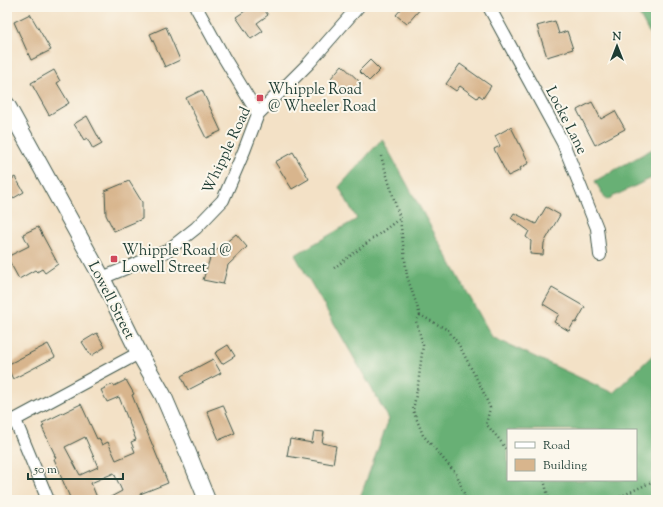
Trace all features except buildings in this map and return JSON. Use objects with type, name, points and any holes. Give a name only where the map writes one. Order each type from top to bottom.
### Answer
[{"type":"main road","name":"Lowell Street","points":[[7,105],[102,278],[139,353],[163,395],[207,500]]},
{"type":"street","points":[[196,7],[223,56],[258,114]]},
{"type":"street","name":"Whipple Road","points":[[102,278],[167,251],[196,228],[223,200],[258,114],[309,63],[358,7]]},
{"type":"street","name":"Locke Lane","points":[[489,7],[563,143],[597,228],[600,255]]},
{"type":"street","points":[[48,500],[11,422],[139,353]]},
{"type":"path","points":[[381,156],[400,219],[407,276],[420,315],[448,330],[459,345],[482,389],[490,408],[486,424],[507,451]]},
{"type":"path","points":[[334,268],[400,219]]},
{"type":"path","points":[[420,315],[416,321],[423,345],[413,410],[423,435],[457,474],[465,496],[464,500]]},
{"type":"path","points":[[614,500],[656,480]]},
{"type":"path","points":[[544,481],[549,500]]},
{"type":"green space","points":[[635,7],[656,7],[656,46]]},
{"type":"green space","points":[[382,139],[492,337],[613,393],[656,352],[656,500],[359,500],[389,419],[295,255],[357,219],[339,187]]},
{"type":"green space","points":[[656,147],[656,176],[606,200],[595,181]]},
{"type":"place","name":"Whipple Road @ Wheeler Road","points":[[260,98]]},
{"type":"place","name":"Whipple Road @ Lowell Street","points":[[114,259]]}]
